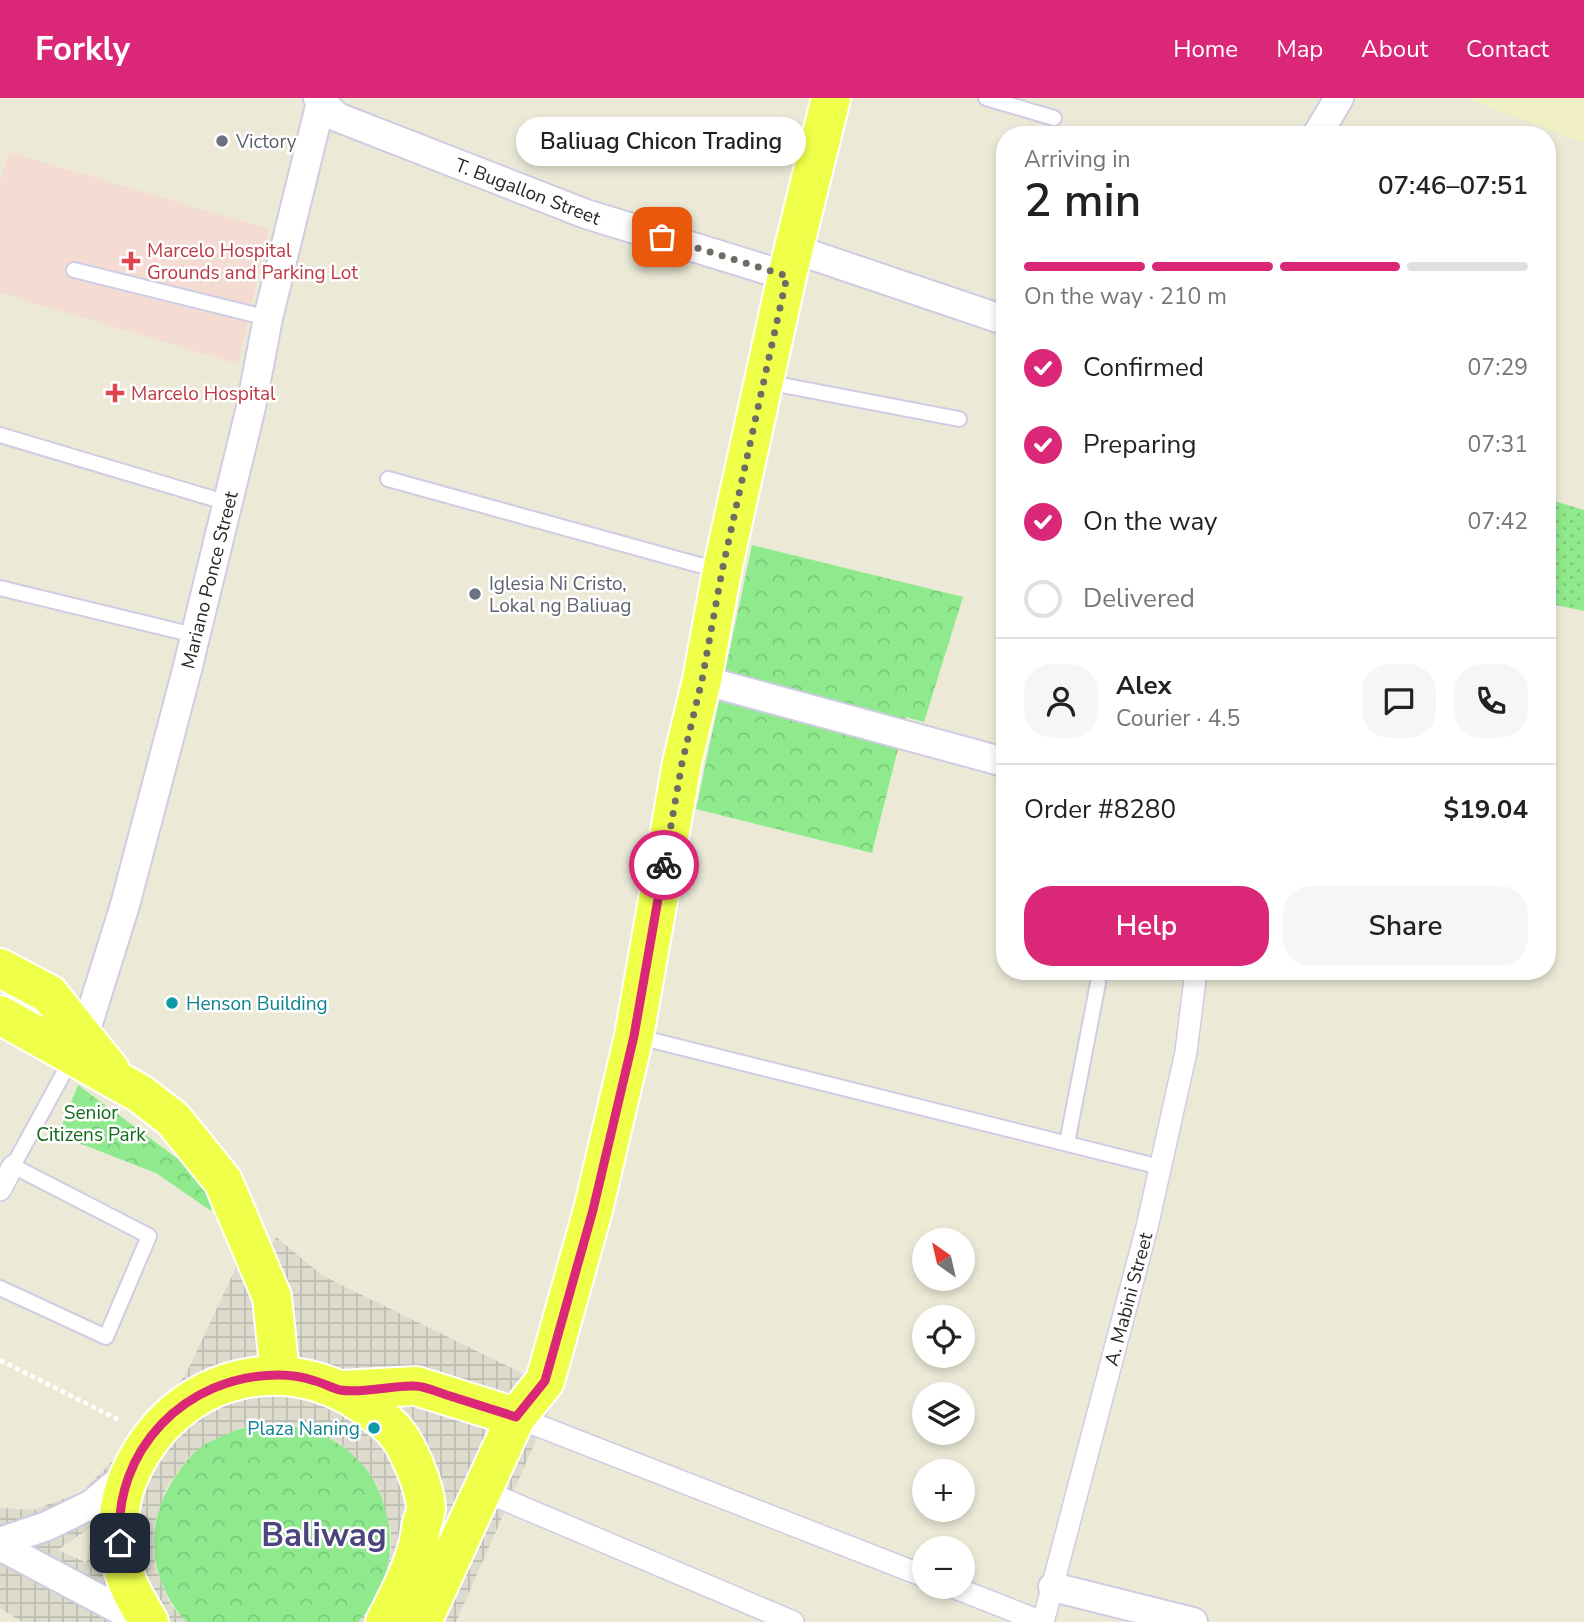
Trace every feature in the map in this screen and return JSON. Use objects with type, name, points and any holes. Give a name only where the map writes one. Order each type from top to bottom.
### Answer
[{"type":"main road","points":[[422,1622],[516,1417],[545,1381],[593,1210],[634,1036],[682,763],[702,680],[722,571],[791,262],[831,98]]},
{"type":"main road","points":[[0,968],[49,994],[79,1046],[117,1080],[173,1119],[223,1181],[272,1297],[280,1375]]},
{"type":"main road","points":[[0,1015],[79,1046]]},
{"type":"main road","points":[[149,1622],[130,1590],[121,1560],[118,1526],[121,1499],[129,1473],[154,1431],[174,1410],[198,1394],[244,1378],[280,1375],[311,1379],[341,1390],[368,1407],[396,1431],[413,1463],[426,1511],[418,1548],[385,1622]]},
{"type":"main road","points":[[341,1390],[416,1386],[516,1417]]},
{"type":"street","points":[[1322,126],[1339,98]]},
{"type":"street","name":"T. Bugallon Street","points":[[320,99],[337,117],[586,214],[791,262],[996,318]]},
{"type":"street","name":"Mariano Ponce Street","points":[[79,1046],[125,905],[228,503],[320,99]]},
{"type":"street","points":[[702,680],[996,760]]},
{"type":"street","name":"A. Mabini Street","points":[[1043,1622],[1147,1227],[1185,1052],[1195,980]]},
{"type":"street","points":[[0,1190],[13,1166]]},
{"type":"street","points":[[516,1417],[912,1571]]},
{"type":"street","points":[[0,1544],[47,1526],[92,1504],[129,1473]]},
{"type":"street","points":[[482,1490],[793,1622]]},
{"type":"street","points":[[0,1544],[143,1622]]},
{"type":"street","points":[[1053,1587],[1193,1622]]},
{"type":"street","points":[[975,1596],[1043,1622]]},
{"type":"lane","points":[[986,98],[1054,118]]},
{"type":"lane","points":[[74,270],[268,318]]},
{"type":"lane","points":[[765,382],[959,419]]},
{"type":"lane","points":[[0,436],[228,503]]},
{"type":"lane","points":[[388,479],[722,571]]},
{"type":"lane","points":[[0,588],[194,635]]},
{"type":"lane","points":[[1067,1143],[1098,983]]},
{"type":"lane","points":[[634,1036],[1160,1167]]},
{"type":"lane","points":[[0,1288],[106,1337],[149,1236],[13,1166],[79,1046]]},
{"type":"path","points":[[0,1360],[133,1427]]},
{"type":"shaded area","points":[[1466,98],[1584,98],[1584,143],[1556,132],[1556,126],[1539,126]]},
{"type":"shaded area","name":"Marcelo Hospital Grounds and Parking Lot","points":[[9,152],[269,229],[238,364],[0,293],[0,181]]},
{"type":"shaded area","name":"Plaza Naning","points":[[276,1237],[323,1276],[526,1375],[559,1388],[456,1622],[358,1622],[367,1613],[383,1584],[391,1553],[391,1531],[379,1488],[367,1469],[341,1444],[311,1429],[285,1424],[243,1427],[205,1444],[190,1456],[166,1488],[154,1526],[155,1566],[170,1604],[186,1622],[22,1622],[0,1608],[0,1508],[33,1510],[82,1492],[132,1441],[186,1374],[241,1257],[261,1273]],"holes":[[[91,1527],[87,1563],[58,1550]]]},
{"type":"green space","points":[[1556,502],[1584,510],[1584,611],[1556,605]]},
{"type":"green space","points":[[752,545],[963,597],[924,722],[906,717],[872,853],[696,809]]},
{"type":"green space","name":"Senior Citizens Park","points":[[78,1085],[185,1164],[213,1194],[211,1211],[156,1173],[58,1135]]},
{"type":"green space","points":[[262,1424],[302,1428],[321,1434],[359,1460],[374,1481],[384,1504],[390,1554],[384,1579],[374,1602],[358,1622],[186,1622],[163,1586],[154,1547],[155,1527],[168,1488],[188,1459],[206,1443],[233,1431]]},
{"type":"way so far","points":[[662,237],[787,276],[722,571],[664,865]]},
{"type":"place","name":"Victory","points":[[222,141]]},
{"type":"place","name":"Baliuag Chicon Trading","points":[[662,237]]},
{"type":"place","name":"Marcelo Hospital Grounds and Parking Lot","points":[[131,261]]},
{"type":"place","name":"Marcelo Hospital","points":[[115,393]]},
{"type":"place","name":"Iglesia Ni Cristo, Lokal ng Baliuag","points":[[475,594]]},
{"type":"place","name":"Henson Building","points":[[172,1003]]},
{"type":"place","name":"Plaza Naning","points":[[374,1428]]},
{"type":"district","name":"Baliwag","points":[[324,1534]]},
{"type":"route","points":[[120,1543],[118,1526],[121,1499],[129,1473],[154,1431],[174,1410],[198,1394],[244,1378],[280,1375],[311,1379],[341,1390],[416,1386],[516,1417],[545,1381],[593,1210],[634,1036],[664,865]]}]
